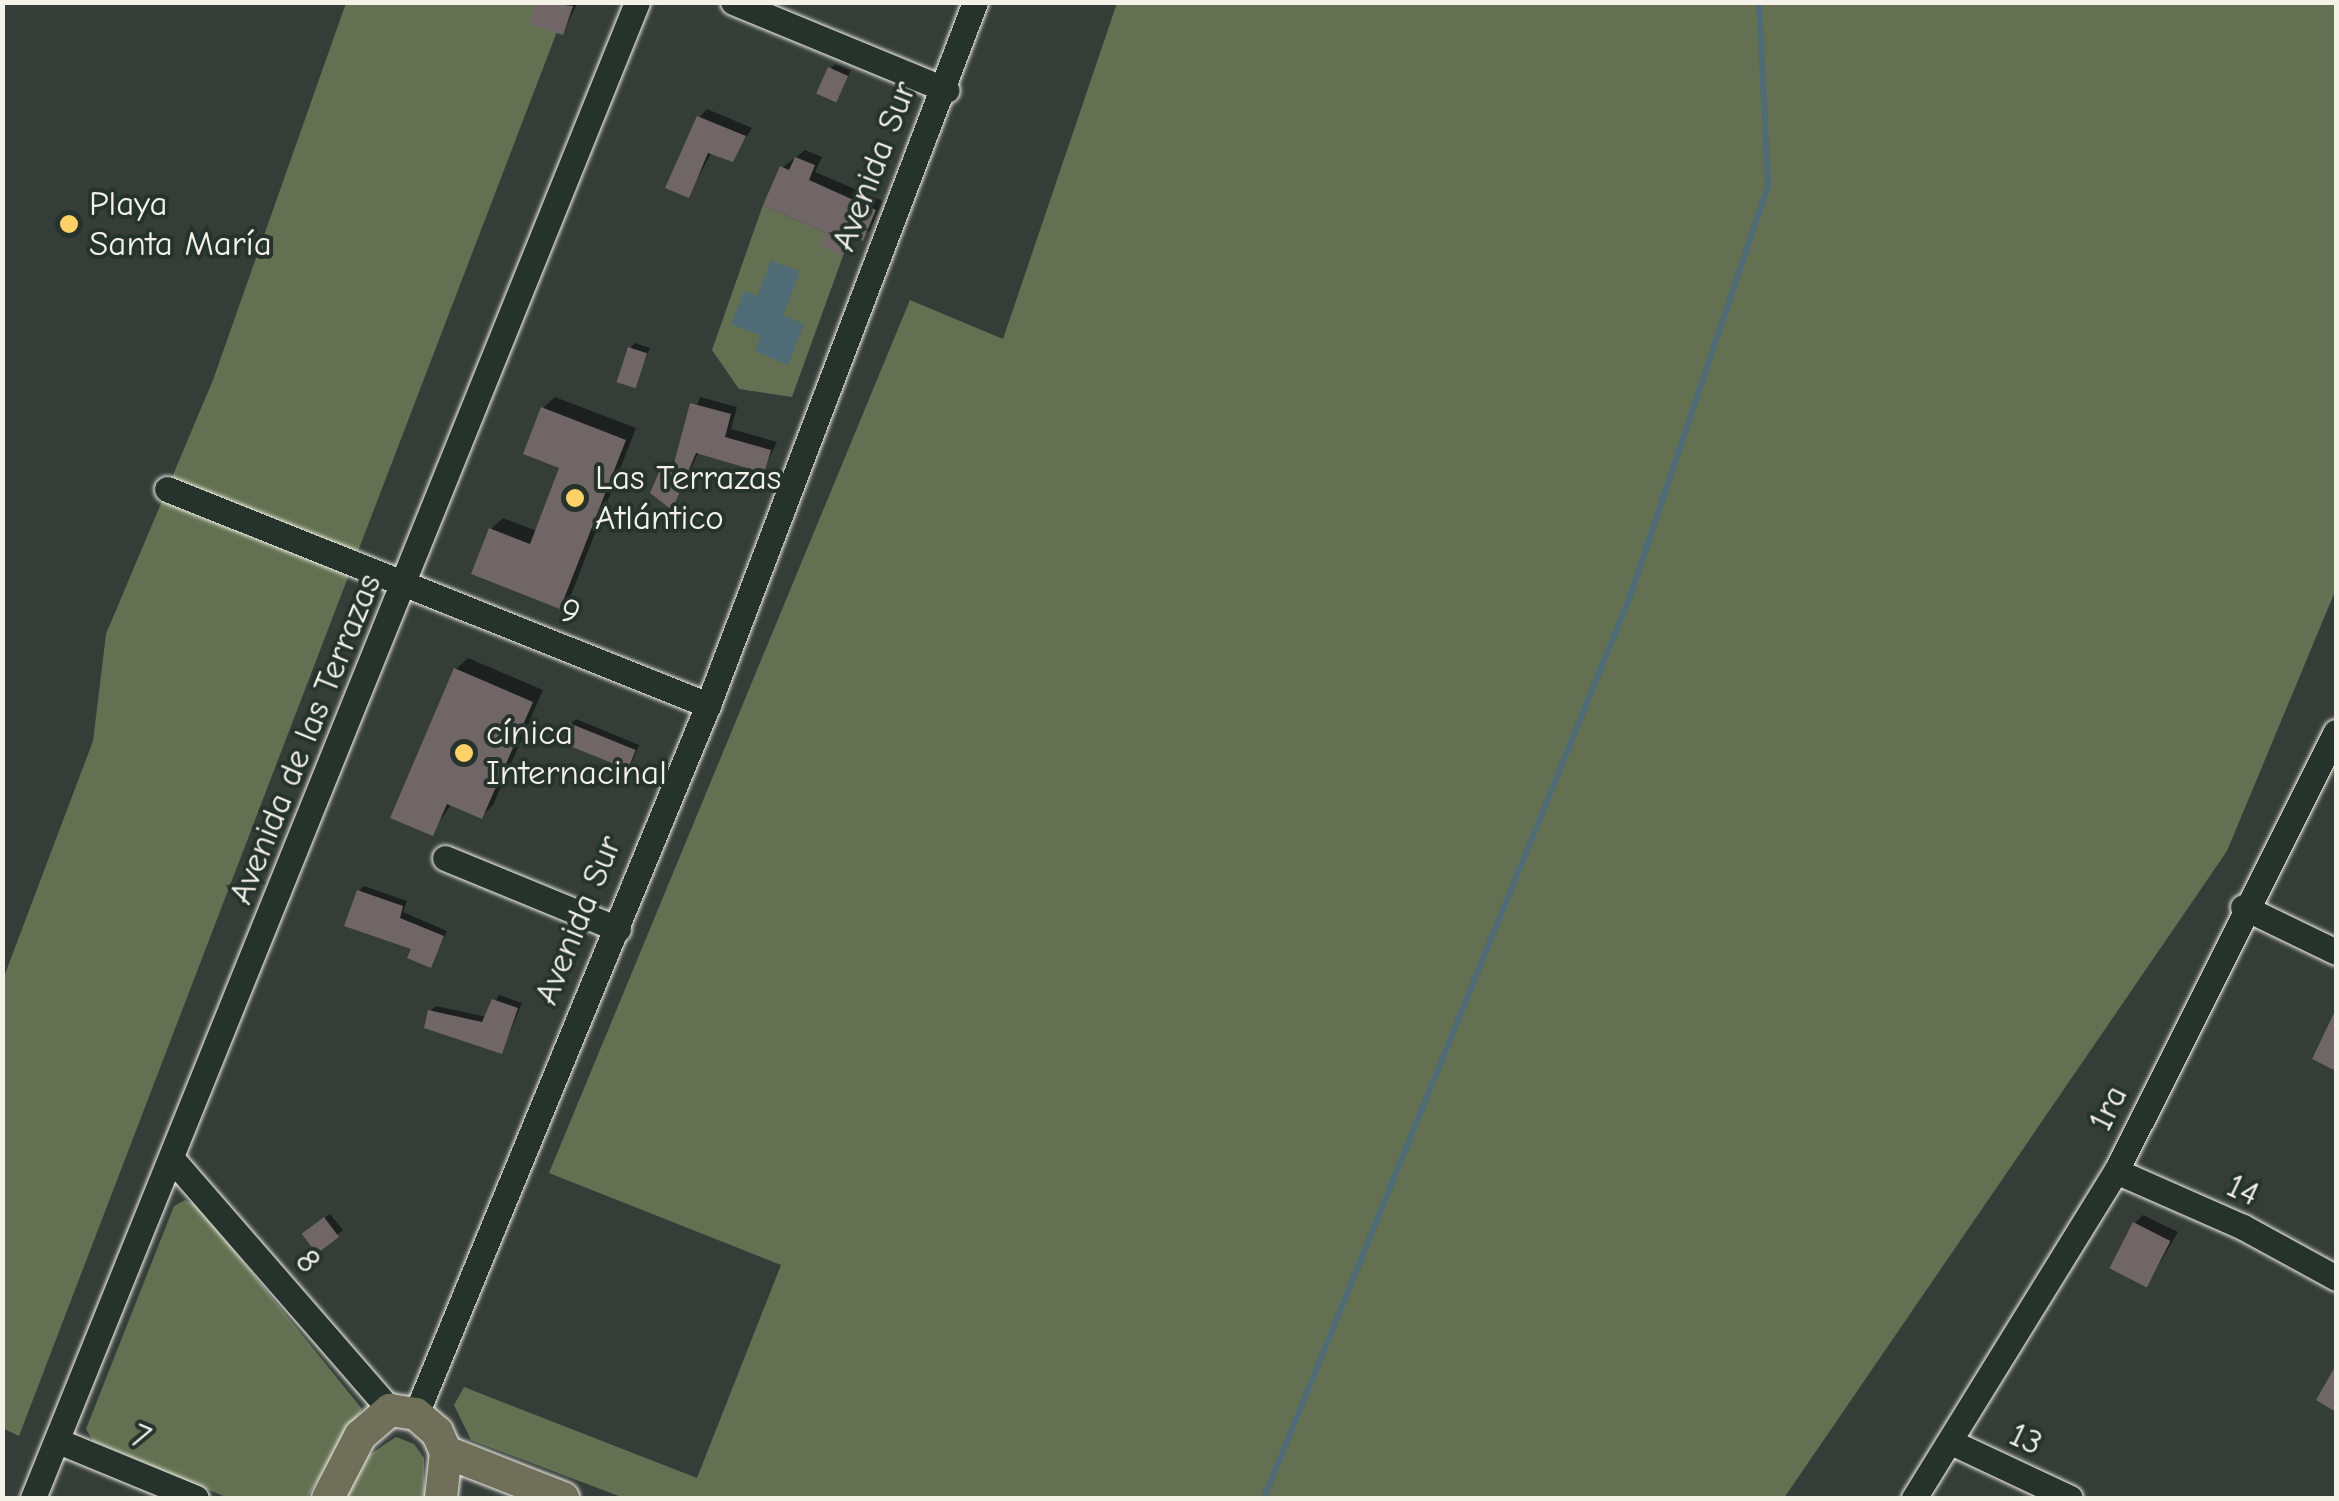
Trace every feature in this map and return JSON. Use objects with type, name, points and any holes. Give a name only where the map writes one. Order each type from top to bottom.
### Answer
[{"type":"main road","points":[[403,1412],[437,1432],[446,1452],[441,1498]]},
{"type":"main road","name":"Avenida Sur","points":[[328,1498],[360,1436],[403,1412]]},
{"type":"main road","points":[[446,1452],[563,1498]]},
{"type":"street","name":"Avenida de las Terrazas","points":[[33,1498],[406,585],[636,2]]},
{"type":"street","points":[[734,2],[947,90]]},
{"type":"street","name":"Avenida Sur","points":[[403,1412],[618,929],[947,90],[975,2]]},
{"type":"street","name":"9","points":[[167,489],[708,705]]},
{"type":"street","name":"1ra","points":[[1914,1498],[1953,1443],[2116,1171],[2243,908],[2336,732]]},
{"type":"street","points":[[444,858],[618,929]]},
{"type":"street","points":[[2243,908],[2336,952]]},
{"type":"street","name":"8","points":[[172,1159],[403,1412]]},
{"type":"street","name":"14","points":[[2116,1171],[2244,1227],[2336,1278]]},
{"type":"street","name":"7","points":[[58,1441],[196,1498]]},
{"type":"street","name":"13","points":[[1953,1443],[2070,1498]]},
{"type":"green space","points":[[346,3],[568,3],[19,1436],[2,1428],[2,982],[93,741],[106,634],[213,380]]},
{"type":"green space","points":[[1117,3],[2336,3],[2336,589],[2227,851],[1784,1498],[624,1498],[471,1440],[454,1405],[464,1387],[697,1478],[781,1265],[549,1173],[910,300],[1003,339]]},
{"type":"green space","points":[[763,205],[826,233],[843,256],[792,397],[739,389],[712,350]]},
{"type":"green space","points":[[185,1200],[198,1206],[362,1409],[307,1498],[228,1498],[93,1441],[86,1429],[174,1206]]},
{"type":"green space","points":[[396,1437],[414,1444],[424,1458],[425,1498],[345,1498],[369,1455]]},
{"type":"water","points":[[771,260],[800,272],[783,315],[804,324],[788,365],[755,351],[761,336],[731,324],[744,291],[757,296]]},
{"type":"building","points":[[536,2],[573,6],[563,35],[529,24]]},
{"type":"building","points":[[828,67],[848,76],[836,102],[816,93]]},
{"type":"building","points":[[697,116],[746,136],[733,162],[708,153],[689,198],[665,188]]},
{"type":"building","points":[[795,157],[815,165],[809,180],[876,210],[863,241],[851,236],[843,256],[821,246],[826,233],[763,205],[780,166],[789,170]]},
{"type":"building","points":[[628,347],[647,353],[636,388],[617,382]]},
{"type":"building","points":[[690,403],[731,414],[725,437],[771,450],[764,473],[696,453],[672,510],[650,493],[663,463],[673,467]]},
{"type":"building","name":"Las Terrazas Atlántico","points":[[541,407],[626,440],[560,609],[471,574],[489,528],[530,544],[559,468],[523,454]]},
{"type":"building","name":"cínica Internacinal","points":[[454,668],[533,702],[482,819],[447,804],[433,836],[390,818]]},
{"type":"building","points":[[569,723],[636,750],[628,769],[561,742]]},
{"type":"building","points":[[357,890],[403,906],[400,918],[444,936],[431,968],[407,958],[411,949],[344,926]]},
{"type":"building","points":[[492,999],[518,1008],[502,1054],[424,1028],[428,1010],[482,1022]]},
{"type":"building","points":[[2336,1009],[2336,1071],[2312,1059]]},
{"type":"building","points":[[324,1217],[339,1237],[317,1254],[302,1234]]},
{"type":"building","points":[[2133,1222],[2170,1241],[2147,1287],[2109,1268]]},
{"type":"building","points":[[2336,1365],[2336,1412],[2316,1400]]},
{"type":"waterway","points":[[1264,1498],[1629,599],[1768,185],[1759,2]]},
{"type":"place","name":"Playa Santa María","points":[[69,224]]},
{"type":"place","name":"Las Terrazas Atlántico","points":[[575,498]]},
{"type":"place","name":"cínica Internacinal","points":[[464,753]]}]
